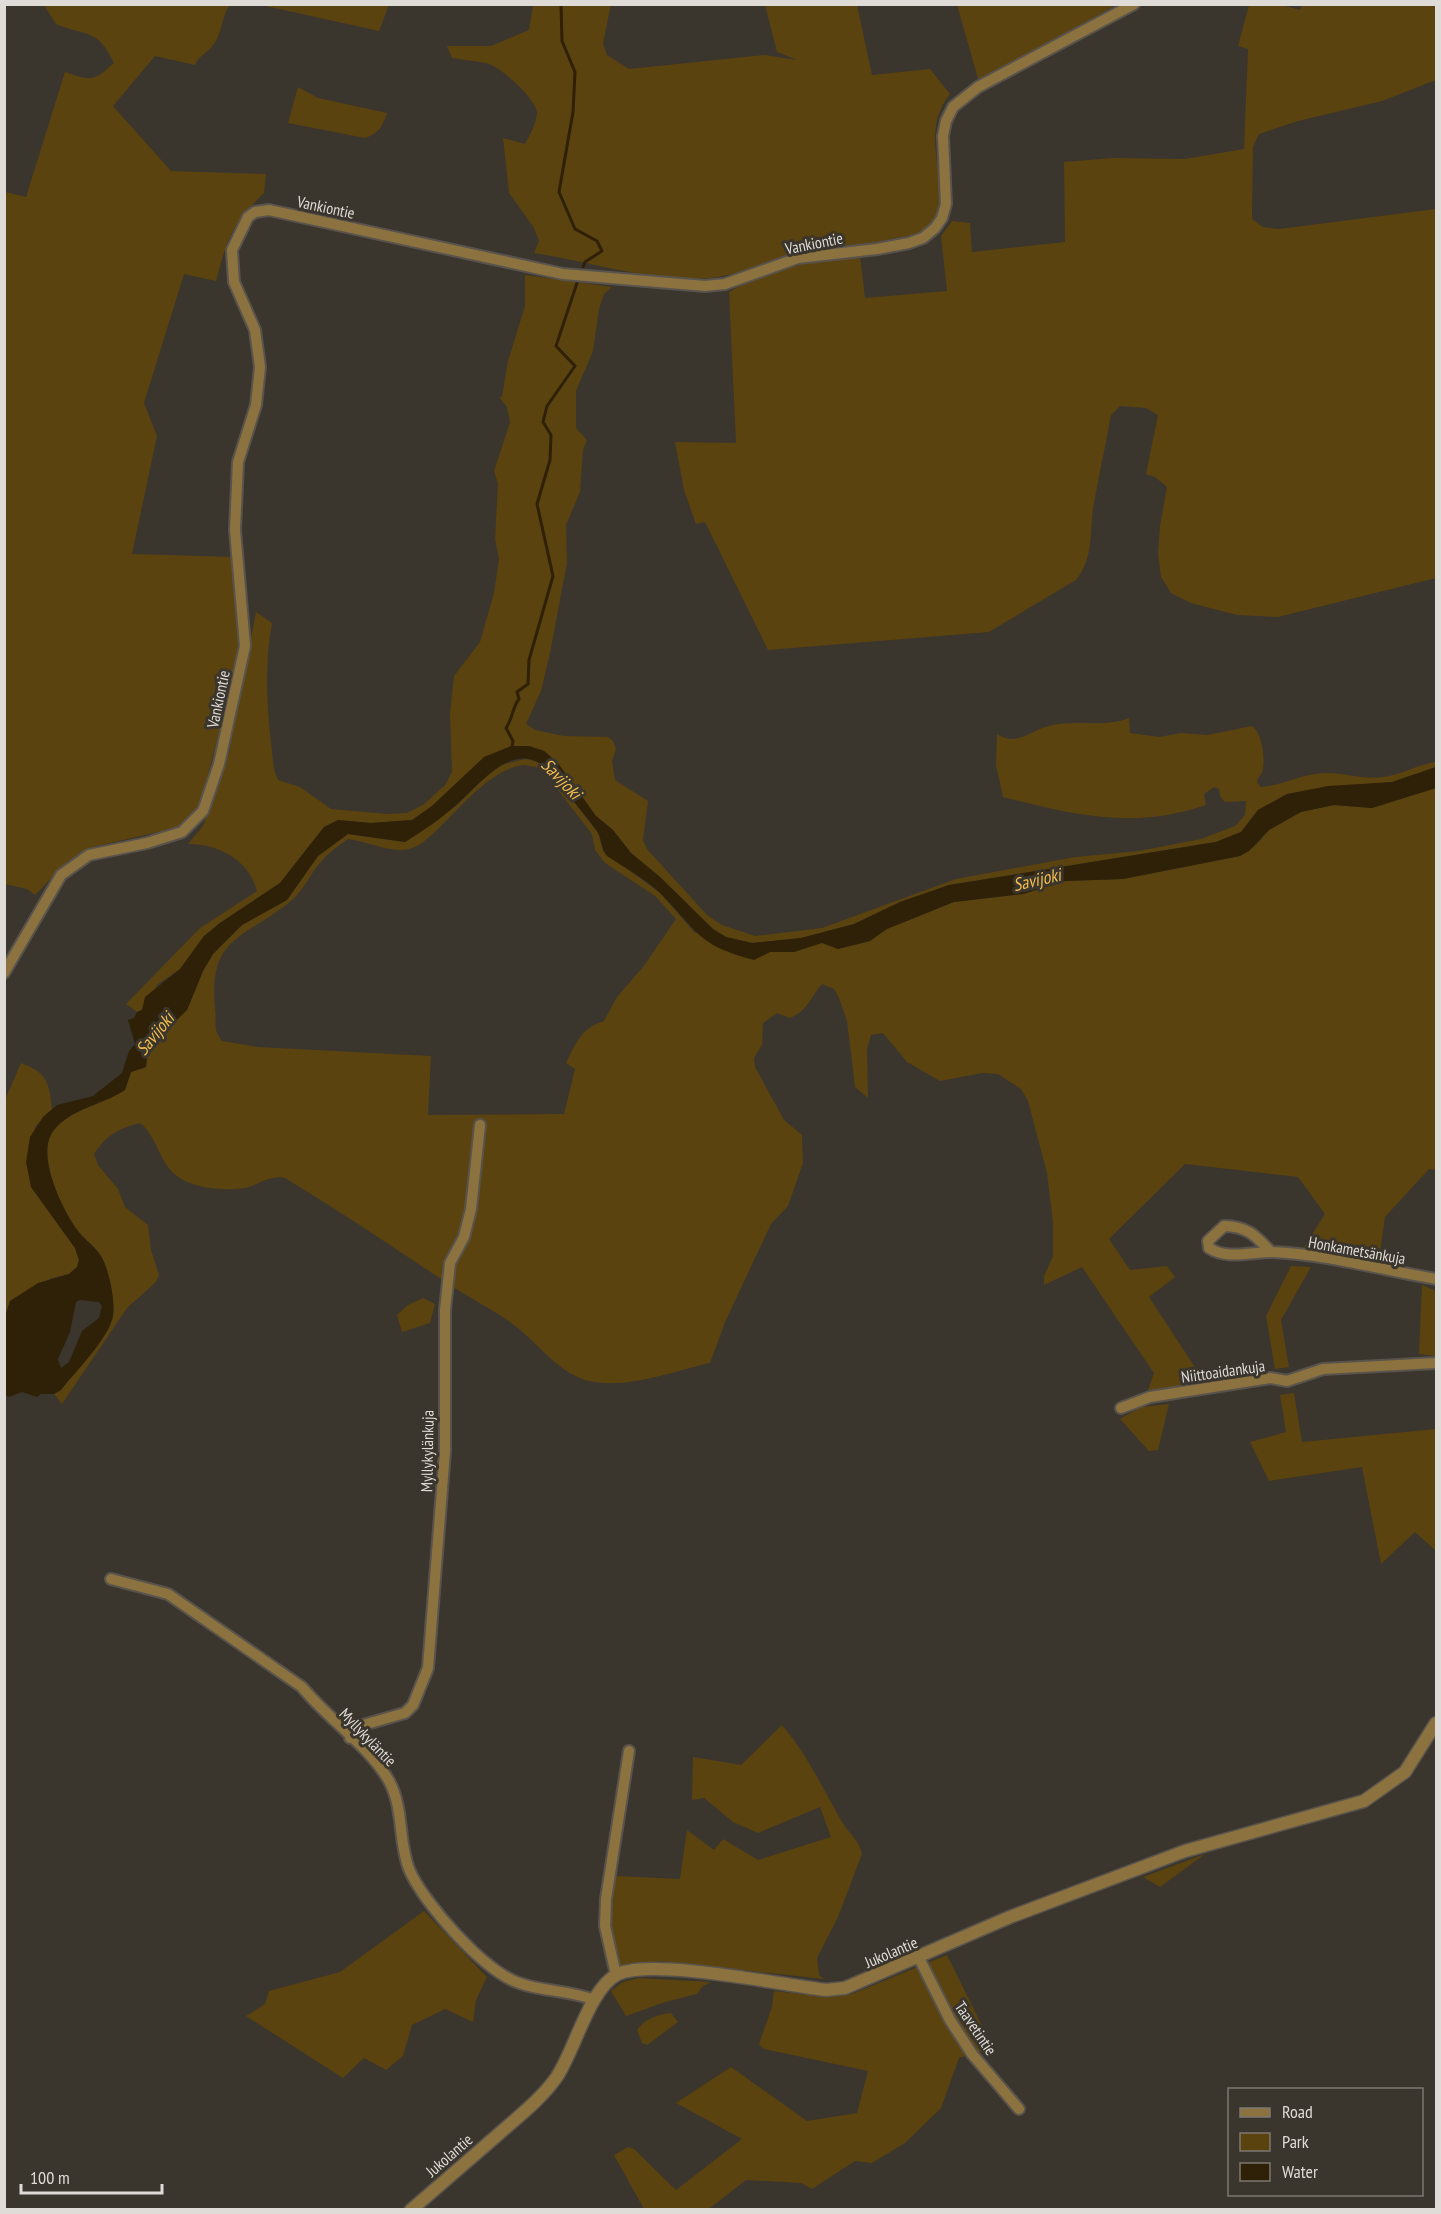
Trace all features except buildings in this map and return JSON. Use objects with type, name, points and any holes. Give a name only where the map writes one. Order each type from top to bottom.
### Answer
[{"type":"street","name":"Vankiontie","points":[[4,973],[62,875],[89,855],[147,843],[182,832],[203,812],[219,764],[245,646],[235,530],[238,462],[256,405],[260,367],[255,330],[234,282],[232,250],[248,217],[255,212],[269,210],[563,274],[705,286],[725,284],[798,258],[909,243],[935,228],[942,218],[946,204],[944,136],[946,121],[953,107],[978,87],[1134,4]]},
{"type":"street","name":"Myllykylänkuja","points":[[350,1737],[363,1725],[405,1713],[414,1705],[422,1689],[428,1668],[445,1451],[445,1310],[450,1263],[464,1237],[471,1209],[480,1125]]},
{"type":"street","name":"Honkametsänkuja","points":[[1271,1252],[1250,1231],[1239,1226],[1224,1226],[1208,1241],[1209,1248],[1218,1254],[1271,1252],[1326,1257],[1437,1279]]},
{"type":"street","name":"Niittoaidankuja","points":[[1121,1408],[1150,1397],[1270,1378],[1287,1381],[1323,1369],[1437,1364]]},
{"type":"street","name":"Myllykyläntie","points":[[111,1579],[155,1589],[182,1602],[302,1687],[377,1764],[390,1781],[395,1795],[408,1867],[422,1894],[434,1910],[485,1962],[501,1974],[531,1987],[577,1993],[594,2000]]},
{"type":"street","name":"Jukolantie","points":[[411,2210],[511,2123],[554,2080],[575,2044],[594,2000],[616,1975],[641,1970],[676,1971],[826,1990],[862,1982],[1010,1917],[1185,1851],[1364,1801],[1405,1772],[1437,1723]]},
{"type":"street","points":[[616,1975],[605,1926],[606,1899],[629,1751]]},
{"type":"street","name":"Taavetintie","points":[[919,1958],[955,2029],[972,2054],[1019,2109]]},
{"type":"green space","points":[[611,4],[603,44],[607,55],[629,69],[765,55],[797,60],[777,52],[765,5],[857,5],[872,75],[930,69],[950,94],[940,111],[936,128],[935,145],[941,208],[936,221],[932,226],[915,234],[799,254],[741,272],[711,278],[655,276],[534,253],[539,241],[534,228],[509,193],[503,138],[525,144],[535,122],[537,113],[535,107],[518,85],[495,67],[452,58],[447,46],[491,46],[529,30],[533,5]]},
{"type":"green space","points":[[1112,4],[1116,5],[979,82],[957,5]]},
{"type":"green space","points":[[1302,4],[1436,5],[1436,80],[1382,101],[1298,121],[1259,134],[1253,147],[1252,219],[1263,227],[1279,229],[1436,209],[1436,578],[1278,617],[1237,615],[1191,603],[1171,593],[1161,577],[1158,554],[1167,487],[1155,477],[1146,474],[1158,415],[1146,408],[1120,406],[1111,415],[1094,503],[1089,552],[1076,580],[989,632],[768,650],[705,522],[696,524],[684,490],[675,442],[736,443],[729,292],[776,271],[860,255],[865,298],[947,291],[941,236],[952,221],[970,223],[972,252],[1065,242],[1064,162],[1113,158],[1185,159],[1244,149],[1248,49],[1238,46],[1249,5],[1282,5],[1300,10]]},
{"type":"green space","points":[[44,5],[230,5],[217,39],[195,65],[155,56],[113,106],[171,171],[266,174],[264,193],[232,233],[216,281],[184,274],[144,403],[157,436],[132,554],[235,557],[239,641],[229,696],[199,808],[180,827],[93,847],[67,862],[35,895],[27,889],[5,884],[5,192],[26,197],[65,72],[92,78],[114,63],[97,39],[56,24]]},
{"type":"green space","points":[[261,5],[389,5],[379,31]]},
{"type":"green space","points":[[298,87],[318,98],[387,113],[384,122],[379,129],[365,138],[288,123]]},
{"type":"green space","points":[[525,275],[612,287],[604,294],[599,309],[593,351],[576,391],[576,428],[587,440],[583,450],[580,492],[566,525],[567,563],[550,653],[541,691],[526,724],[535,730],[564,736],[608,737],[613,741],[616,749],[612,761],[615,780],[648,801],[643,840],[647,849],[707,915],[722,925],[755,936],[822,928],[956,879],[1075,857],[1139,851],[1201,839],[1235,826],[1245,815],[1246,801],[1225,802],[1220,796],[1219,789],[1214,787],[1204,794],[1206,805],[1154,817],[1104,817],[1080,814],[1003,797],[996,765],[997,734],[1016,739],[1055,724],[1108,723],[1129,718],[1130,733],[1159,737],[1181,733],[1207,735],[1252,726],[1258,734],[1263,752],[1263,770],[1257,781],[1260,787],[1315,774],[1331,773],[1375,778],[1390,776],[1436,762],[1436,767],[1392,782],[1287,794],[1258,810],[1241,832],[1216,842],[949,885],[900,902],[854,924],[801,938],[752,943],[726,937],[713,929],[660,877],[631,853],[613,830],[596,816],[557,762],[544,751],[529,746],[512,746],[484,758],[432,806],[412,820],[371,823],[338,820],[324,827],[280,883],[204,936],[180,969],[158,984],[142,1010],[137,1012],[126,1004],[200,928],[257,891],[247,871],[231,856],[211,847],[188,844],[203,826],[229,753],[256,612],[272,623],[267,696],[274,769],[278,780],[300,787],[331,809],[388,814],[407,813],[423,805],[445,785],[452,772],[450,713],[454,676],[480,642],[494,593],[499,559],[495,539],[498,484],[494,471],[510,422],[507,407],[499,397],[502,397],[508,361],[525,306]]},
{"type":"green space","points":[[525,759],[539,762],[552,774],[598,833],[603,851],[660,893],[694,932],[758,957],[770,952],[794,952],[819,943],[828,943],[838,949],[870,941],[886,929],[954,902],[1023,894],[1065,881],[1123,879],[1240,856],[1256,845],[1269,830],[1300,812],[1334,805],[1372,808],[1436,788],[1436,1170],[1429,1169],[1385,1217],[1379,1260],[1304,1247],[1325,1214],[1298,1177],[1185,1164],[1109,1239],[1130,1270],[1167,1266],[1175,1277],[1149,1297],[1204,1381],[1147,1393],[1154,1373],[1082,1267],[1044,1285],[1044,1276],[1053,1256],[1053,1223],[1047,1173],[1028,1101],[1021,1089],[998,1074],[982,1073],[940,1081],[907,1062],[883,1033],[871,1035],[867,1049],[868,1098],[855,1087],[847,1021],[839,998],[834,989],[822,984],[796,1015],[790,1018],[777,1013],[763,1023],[762,1045],[754,1058],[755,1067],[784,1120],[802,1135],[803,1163],[788,1206],[771,1224],[726,1320],[710,1363],[623,1383],[594,1382],[582,1379],[560,1366],[504,1318],[285,1178],[271,1178],[249,1187],[232,1189],[202,1187],[177,1176],[166,1164],[146,1128],[140,1123],[113,1134],[94,1154],[98,1165],[118,1189],[125,1207],[148,1225],[151,1250],[159,1275],[156,1282],[127,1308],[62,1404],[54,1394],[61,1390],[105,1334],[113,1316],[113,1302],[104,1262],[75,1227],[52,1179],[47,1152],[54,1130],[69,1117],[125,1090],[131,1072],[146,1067],[148,1048],[187,1010],[203,971],[213,954],[242,925],[287,900],[318,856],[348,834],[405,842],[456,806],[497,766]],"holes":[[[525,765],[541,768],[592,834],[595,850],[605,863],[655,896],[676,919],[643,967],[617,997],[604,1021],[590,1028],[576,1043],[566,1063],[575,1069],[564,1114],[428,1115],[431,1056],[257,1047],[222,1041],[216,1029],[214,983],[218,965],[225,951],[234,940],[292,900],[316,867],[330,853],[348,839],[397,850],[415,847],[426,840],[489,780],[513,767]]]},
{"type":"green space","points":[[21,1063],[37,1071],[46,1080],[52,1109],[35,1127],[31,1187],[75,1248],[79,1260],[77,1267],[69,1274],[52,1278],[10,1301],[5,1316],[5,1100]]},
{"type":"green space","points":[[1291,1266],[1311,1267],[1281,1320],[1289,1367],[1275,1369],[1266,1316]]},
{"type":"green space","points":[[1422,1285],[1434,1290],[1436,1295],[1436,1356],[1419,1354]]},
{"type":"green space","points":[[423,1298],[435,1304],[430,1323],[402,1332],[397,1315],[408,1305]]},
{"type":"green space","points":[[1294,1393],[1302,1442],[1436,1429],[1436,1551],[1415,1532],[1381,1564],[1362,1467],[1269,1481],[1250,1442],[1286,1432],[1280,1395]]},
{"type":"green space","points":[[1169,1404],[1158,1450],[1149,1451],[1120,1419],[1141,1407]]},
{"type":"green space","points":[[782,1725],[807,1760],[842,1822],[859,1845],[862,1854],[838,1917],[817,1958],[819,1975],[824,1979],[659,1961],[618,1968],[611,1922],[616,1876],[680,1879],[687,1830],[714,1850],[723,1839],[758,1860],[831,1837],[820,1807],[758,1833],[733,1822],[704,1798],[692,1800],[693,1757],[741,1765]]},
{"type":"green space","points":[[1205,1854],[1160,1887],[1143,1877]]},
{"type":"green space","points":[[424,1911],[487,1977],[476,2000],[473,2022],[445,2009],[412,2025],[403,2056],[386,2070],[364,2058],[343,2078],[246,2016],[265,2004],[269,1991],[340,1972]]},
{"type":"green space","points":[[947,1955],[990,2042],[972,2062],[965,2056],[959,2058],[941,2108],[905,2143],[872,2163],[855,2161],[812,2189],[801,2183],[746,2180],[709,2209],[644,2209],[614,2155],[628,2147],[634,2149],[676,2190],[742,2139],[676,2103],[731,2067],[807,2121],[857,2113],[868,2071],[764,2049],[759,2044],[772,2007],[774,1991],[827,1997],[852,1994]]},
{"type":"green space","points":[[638,1978],[711,1982],[703,1986],[697,1994],[665,2002],[626,2016],[611,1991],[623,1982]]},
{"type":"green space","points":[[671,2013],[678,2022],[647,2045],[642,2043],[637,2030],[640,2026],[652,2018]]},
{"type":"water","name":"Savijoki","points":[[511,746],[529,746],[544,751],[557,762],[596,816],[613,830],[631,853],[660,877],[713,929],[726,937],[752,943],[801,938],[854,924],[900,902],[949,885],[1216,842],[1241,832],[1258,810],[1287,794],[1328,786],[1392,782],[1436,767],[1436,788],[1372,808],[1334,805],[1301,812],[1269,830],[1249,851],[1240,856],[1123,879],[1065,881],[1023,894],[954,902],[887,929],[870,941],[838,949],[822,943],[794,952],[770,952],[754,960],[721,949],[700,936],[655,889],[607,856],[597,831],[541,764],[528,759],[515,759],[491,773],[445,815],[405,842],[348,834],[318,856],[287,900],[242,925],[213,954],[203,971],[187,1010],[148,1048],[146,1067],[131,1072],[125,1090],[69,1117],[54,1130],[47,1152],[52,1179],[75,1227],[104,1262],[112,1288],[113,1316],[105,1334],[91,1355],[61,1390],[54,1394],[41,1394],[37,1397],[22,1392],[9,1397],[5,1395],[5,1316],[10,1301],[38,1283],[69,1274],[77,1267],[79,1260],[75,1248],[31,1187],[26,1162],[30,1137],[43,1117],[57,1105],[93,1096],[122,1073],[129,1051],[135,1044],[128,1020],[134,1018],[137,1012],[142,1010],[145,997],[180,969],[204,936],[280,883],[324,827],[338,820],[371,823],[412,820],[432,806],[484,757]],"holes":[[[80,1300],[99,1302],[102,1306],[99,1318],[82,1331],[69,1362],[61,1368],[58,1359],[70,1332],[76,1302]]]},
{"type":"waterway","points":[[561,4],[562,41],[575,72],[573,112],[559,192],[575,229],[597,241],[602,251],[585,262],[583,267]]},
{"type":"waterway","points":[[512,747],[513,741],[506,728],[519,699],[517,692],[528,684],[529,660],[553,576],[537,504],[550,460],[551,435],[543,422],[547,406],[575,366],[556,346],[577,283]]}]
